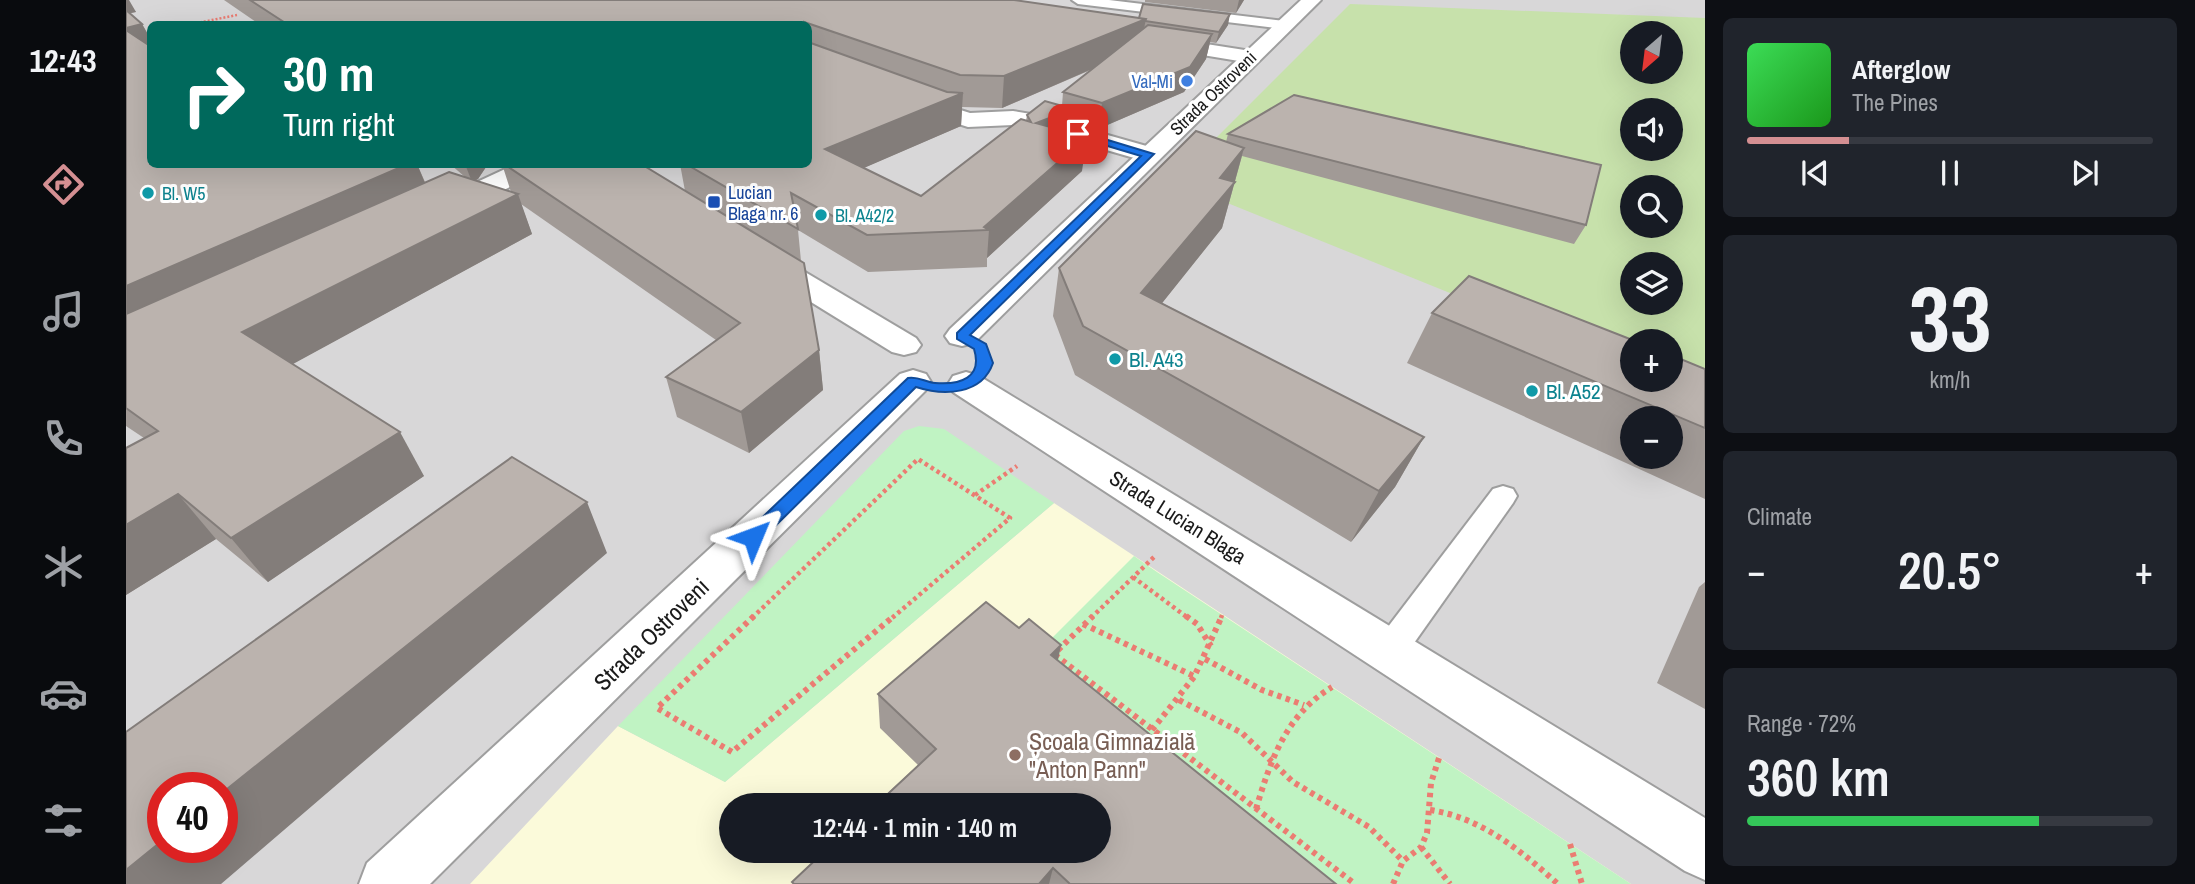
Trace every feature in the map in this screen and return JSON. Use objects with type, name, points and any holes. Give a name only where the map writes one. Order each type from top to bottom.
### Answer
[{"type":"street","name":"Strada Ostroveni","points":[[962,336],[1148,154],[1312,0]]},
{"type":"street","points":[[1142,40],[1251,57]]},
{"type":"street","points":[[894,94],[955,117],[1013,118],[1037,122],[1148,154]]},
{"type":"street","points":[[421,219],[529,168]]},
{"type":"street","points":[[733,241],[908,363],[944,388],[966,384],[976,379],[986,363],[981,347],[962,336],[936,332],[923,334],[908,363]]},
{"type":"street","name":"Strada Ostroveni","points":[[388,884],[908,363]]},
{"type":"street","name":"Strada Lucian Blaga","points":[[966,384],[1705,851]]},
{"type":"lane","name":"Strada Ostroveni","points":[[1078,0],[1284,25]]},
{"type":"lane","points":[[1390,650],[1503,496]]},
{"type":"path","points":[[207,21],[237,15]]},
{"type":"path","points":[[918,459],[975,495],[1010,517],[732,752],[657,708],[918,459]]},
{"type":"path","points":[[1047,661],[1188,523]]},
{"type":"path","points":[[1133,577],[1189,618],[1211,646]]},
{"type":"path","points":[[1152,730],[1180,700],[1196,677],[1222,615]]},
{"type":"path","points":[[1083,624],[1196,677]]},
{"type":"path","points":[[1054,654],[1355,884]]},
{"type":"path","points":[[1205,659],[1262,690],[1305,706]]},
{"type":"path","points":[[1256,809],[1270,764],[1290,721],[1316,695],[1332,687]]},
{"type":"path","points":[[1180,700],[1248,738],[1270,764],[1301,788],[1352,814],[1379,833],[1403,861]]},
{"type":"path","points":[[1393,884],[1403,861],[1421,847],[1427,834],[1431,783],[1439,758]]},
{"type":"path","points":[[1430,810],[1448,811],[1487,829],[1558,884]]},
{"type":"path","points":[[1570,844],[1582,884]]},
{"type":"path","points":[[1421,847],[1450,884]]},
{"type":"shaded area","points":[[126,0],[1705,0],[1705,884],[126,884]]},
{"type":"shaded area","points":[[1054,503],[1631,884],[470,884],[618,726],[725,782]]},
{"type":"green space","points":[[1350,4],[1705,18],[1705,396],[1683,386],[1683,329],[1620,329],[1620,362],[1173,181]]},
{"type":"green space","points":[[919,426],[944,429],[1054,503],[725,782],[618,726],[904,431]]},
{"type":"green space","points":[[1134,556],[1631,884],[1337,884],[1038,652]]},
{"type":"building","points":[[250,0],[1014,0],[1146,19],[1004,76],[960,75],[812,25],[812,21],[282,21]]},
{"type":"building","points":[[1143,4],[1230,14],[1219,32],[1145,21],[1146,19],[1139,18]]},
{"type":"building","points":[[126,10],[142,24],[126,28]]},
{"type":"building","points":[[1148,25],[1212,34],[1190,67],[1102,103],[1063,92]]},
{"type":"building","points":[[126,30],[147,44],[147,168],[399,168],[126,286]]},
{"type":"building","points":[[812,43],[947,92],[963,93],[825,149],[921,196],[1021,119],[1031,122],[1027,115],[1045,101],[1073,109],[1036,123],[1087,137],[984,227],[989,230],[867,235],[791,193],[798,229],[693,168],[812,168]]},
{"type":"building","points":[[1294,95],[1601,165],[1586,225],[1228,134]]},
{"type":"building","points":[[1196,131],[1244,148],[1220,178],[1235,182],[1141,293],[1424,437],[1379,491],[1083,326],[1059,268]]},
{"type":"building","points":[[510,168],[648,168],[804,263],[819,350],[741,412],[666,377],[740,323]]},
{"type":"building","points":[[449,172],[518,194],[242,332],[400,432],[231,538],[178,494],[126,525],[126,448],[158,431],[126,408],[126,314]]},
{"type":"building","points":[[1469,276],[1620,335],[1620,392],[1683,392],[1683,360],[1705,369],[1705,428],[1683,419],[1683,406],[1653,406],[1432,313]]},
{"type":"building","points":[[512,457],[587,502],[238,780],[238,772],[147,772],[147,853],[126,870],[126,732]]},
{"type":"building","name":"Școala Gimnazială \"Anton Pann\"","points":[[986,602],[1019,628],[1029,619],[1061,645],[1051,655],[1336,884],[1070,884],[1053,868],[1039,884],[794,884],[792,882],[812,863],[1111,863],[1111,793],[889,793],[936,749],[878,694]]},
{"type":"place","name":"Val-Mi","points":[[1187,81]]},
{"type":"place","name":"Bl. W5","points":[[148,193]]},
{"type":"place","name":"Lucian Blaga nr. 6","points":[[714,202]]},
{"type":"place","name":"Bl. A42/2","points":[[821,215]]},
{"type":"place","name":"Bl. A43","points":[[1115,359]]},
{"type":"place","name":"Bl. A52","points":[[1532,391]]},
{"type":"place","name":"Școala Gimnazială \"Anton Pann\"","points":[[1015,755]]},
{"type":"route","points":[[753,537],[913,382],[933,388],[956,387],[976,379],[983,371],[986,363],[981,347],[962,336],[1148,154],[1078,134]]}]
